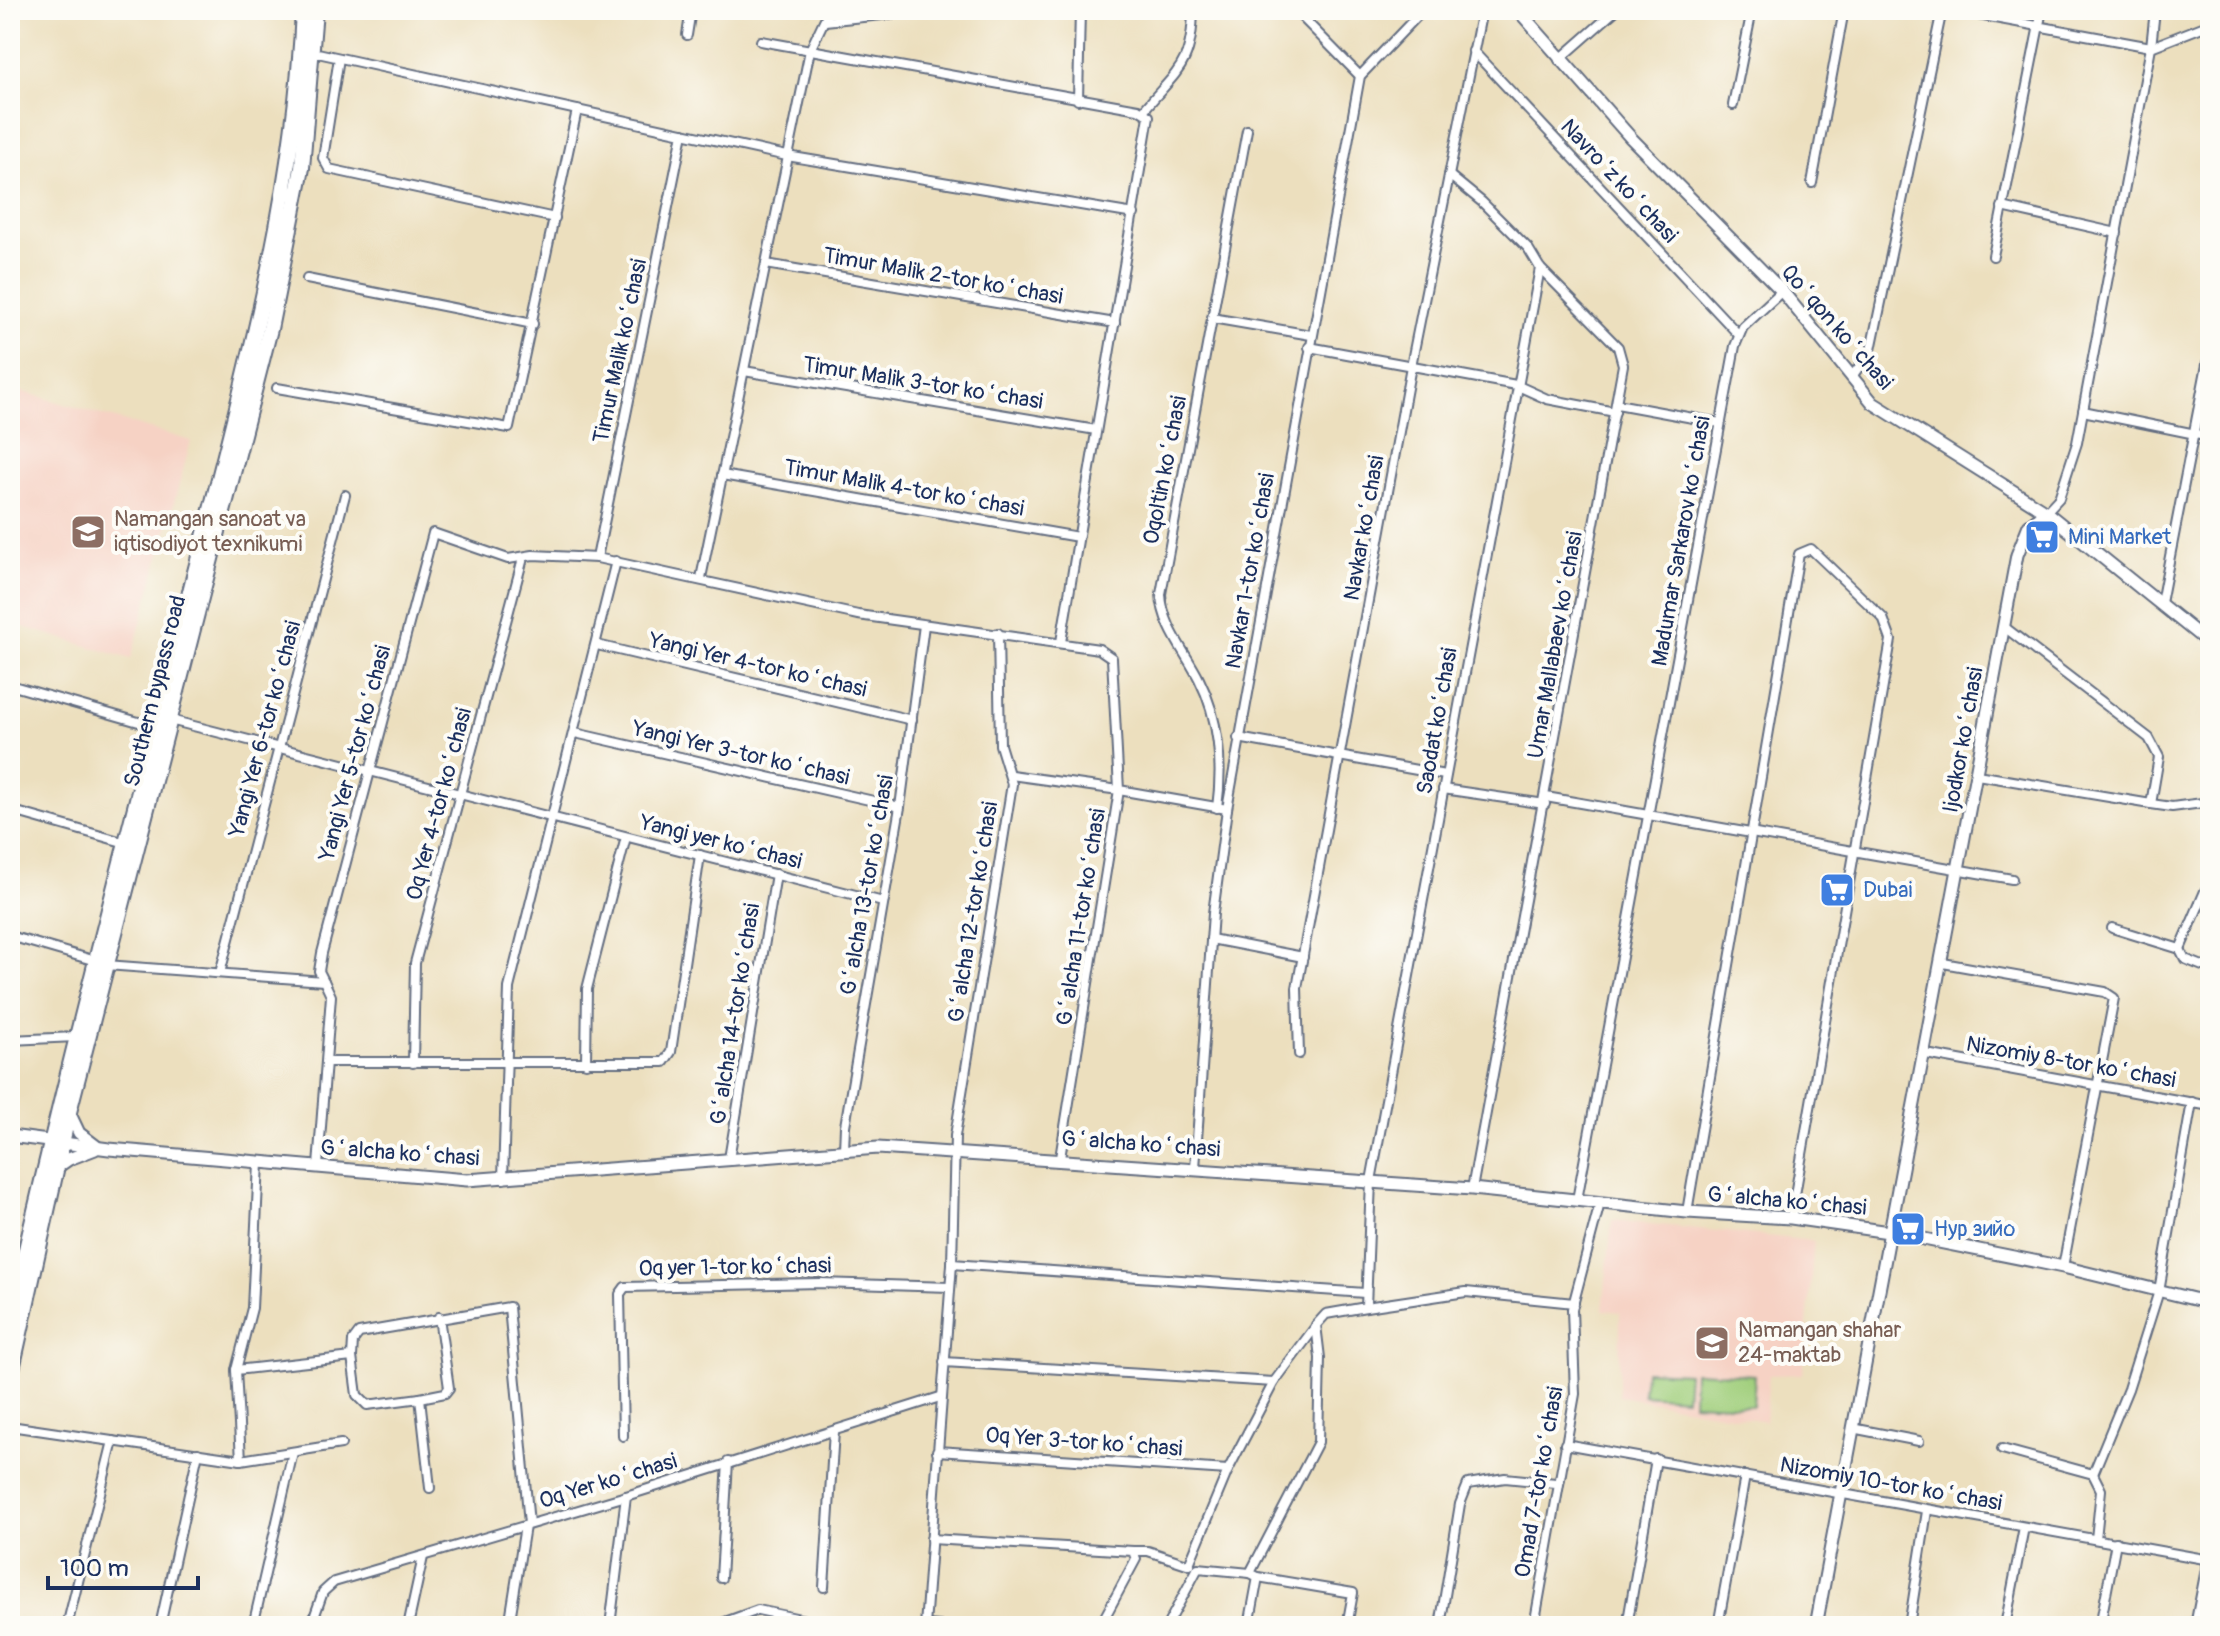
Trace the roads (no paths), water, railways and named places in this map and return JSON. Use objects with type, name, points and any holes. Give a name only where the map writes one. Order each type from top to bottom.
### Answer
[{"type":"highway","name":"Southern bypass road","points":[[10,1378],[56,1168],[56,1143],[69,1112],[126,843],[242,385],[282,209],[293,133],[303,10]]},
{"type":"highway","name":"Southern bypass road","points":[[10,1320],[13,1290],[56,1143],[76,1037],[101,963],[170,720],[270,329],[302,168],[315,10]]},
{"type":"street","points":[[687,35],[691,10]]},
{"type":"street","points":[[701,578],[810,50],[829,10]]},
{"type":"street","points":[[825,21],[929,10]]},
{"type":"street","points":[[1078,100],[1080,10]]},
{"type":"street","points":[[1141,109],[1185,63],[1192,42],[1193,10]]},
{"type":"street","points":[[1295,10],[1360,76],[1423,10]]},
{"type":"street","name":"Navkar koʻchasi","points":[[1299,1054],[1297,988],[1342,757],[1411,366],[1482,10]]},
{"type":"street","name":"Qoʻqon koʻchasi","points":[[1518,10],[1559,60],[1782,291],[1873,403],[1908,428],[2046,512],[2210,644]]},
{"type":"street","points":[[1559,60],[1616,10]]},
{"type":"street","points":[[1733,105],[1752,10]]},
{"type":"street","points":[[1812,183],[1844,10]]},
{"type":"street","points":[[1851,378],[1871,350],[1942,10]]},
{"type":"street","points":[[1951,10],[2151,47],[2210,24]]},
{"type":"street","points":[[1993,256],[2042,10]]},
{"type":"street","name":"Ijodkor koʻchasi","points":[[1816,1626],[2021,538],[2029,525],[2059,498],[2071,470],[2151,47],[2155,10]]},
{"type":"street","points":[[761,41],[1141,109],[1149,116],[1061,642]]},
{"type":"street","name":"Navroʻz koʻchasi","points":[[1473,51],[1739,335]]},
{"type":"street","points":[[313,52],[787,156],[1134,214]]},
{"type":"street","points":[[339,58],[323,158],[329,169],[555,218]]},
{"type":"street","name":"Navkar 1-tor koʻchasi","points":[[1195,1168],[1222,809],[1238,738],[1360,76]]},
{"type":"street","points":[[277,388],[502,429],[511,425],[577,110]]},
{"type":"street","name":"Oqoltin koʻchasi","points":[[1222,809],[1213,716],[1199,679],[1165,617],[1161,594],[1247,130]]},
{"type":"street","name":"Timur Malik koʻchasi","points":[[597,558],[683,133]]},
{"type":"street","name":"Umar Mallabaev koʻchasi","points":[[1449,175],[1519,239],[1540,268],[1618,347],[1623,365],[1472,1189]]},
{"type":"street","points":[[2002,207],[2117,233]]},
{"type":"street","name":"Timur Malik 2-tor koʻchasi","points":[[766,264],[1115,323]]},
{"type":"street","name":"Saodat koʻchasi","points":[[1366,1307],[1371,1181],[1540,268]]},
{"type":"street","points":[[307,279],[533,324]]},
{"type":"street","points":[[1739,335],[1782,291]]},
{"type":"street","points":[[1212,318],[1311,335]]},
{"type":"street","name":"Madumar Sarkarov koʻchasi","points":[[1577,1200],[1720,423],[1739,335]]},
{"type":"street","points":[[1309,347],[1516,385],[1547,399],[1720,423]]},
{"type":"street","points":[[2161,603],[2210,349]]},
{"type":"street","name":"Timur Malik 3-tor koʻchasi","points":[[744,371],[1096,430]]},
{"type":"street","points":[[2083,411],[2210,437]]},
{"type":"street","name":"Timur Malik 4-tor koʻchasi","points":[[722,475],[1078,537]]},
{"type":"street","name":"Yangi Yer 6-tor koʻchasi","points":[[220,973],[345,495]]},
{"type":"street","name":"Yangi Yer 5-tor koʻchasi","points":[[324,981],[319,971],[322,953],[433,533],[508,559],[523,558]]},
{"type":"street","points":[[1687,1212],[1799,554],[1811,549],[1883,618],[1891,633],[1791,1218]]},
{"type":"street","points":[[523,558],[533,555],[616,561],[858,615],[1099,649],[1112,658],[1119,790],[1222,809]]},
{"type":"street","name":"Oq Yer 4-tor koʻchasi","points":[[413,1063],[415,963],[523,558]]},
{"type":"street","points":[[503,1179],[509,988],[616,561]]},
{"type":"street","name":"Gʻalcha 13-tor koʻchasi","points":[[844,1150],[845,1126],[900,807],[924,625]]},
{"type":"street","points":[[2003,626],[2149,738],[2159,757],[2151,804]]},
{"type":"street","name":"Gʻalcha 12-tor koʻchasi","points":[[955,1151],[1011,775],[1004,765],[1000,745],[998,633]]},
{"type":"street","name":"Yangi Yer 4-tor koʻchasi","points":[[597,645],[912,720]]},
{"type":"street","points":[[10,685],[156,727]]},
{"type":"street","name":"Yangi yer koʻchasi","points":[[170,720],[883,902]]},
{"type":"street","name":"Yangi Yer 3-tor koʻchasi","points":[[575,733],[900,807]]},
{"type":"street","points":[[1238,738],[1445,775]]},
{"type":"street","name":"Gʻalcha 11-tor koʻchasi","points":[[1011,775],[1119,790],[1060,1158]]},
{"type":"street","points":[[1977,775],[2172,807],[2210,802]]},
{"type":"street","points":[[1443,789],[1649,814],[2012,879]]},
{"type":"street","points":[[10,810],[126,843]]},
{"type":"street","points":[[586,1063],[587,989],[626,837]]},
{"type":"street","points":[[327,1062],[657,1064],[669,1058],[700,855]]},
{"type":"street","name":"Gʻalcha 14-tor koʻchasi","points":[[729,1159],[776,874]]},
{"type":"street","points":[[2180,949],[2205,891],[2210,888]]},
{"type":"street","points":[[2112,928],[2180,949],[2185,959],[2210,969]]},
{"type":"street","points":[[10,936],[101,963],[324,981],[331,996],[318,1166]]},
{"type":"street","points":[[1211,939],[1303,957]]},
{"type":"street","points":[[1943,963],[2112,995],[2098,1087],[2063,1267]]},
{"type":"street","points":[[10,1040],[76,1037]]},
{"type":"street","name":"Nizomiy 8-tor koʻchasi","points":[[1926,1054],[2210,1106]]},
{"type":"street","points":[[2093,1474],[2128,1389],[2159,1291],[2192,1102]]},
{"type":"street","points":[[69,1112],[79,1133],[99,1148]]},
{"type":"street","name":"Gʻalcha koʻchasi","points":[[10,1136],[99,1148],[467,1180],[844,1150],[955,1151],[1371,1181],[1687,1212],[1791,1218],[1889,1232],[2063,1267],[2210,1303]]},
{"type":"street","points":[[56,1168],[73,1156],[99,1148]]},
{"type":"street","points":[[939,1626],[926,1625],[940,1397],[952,1264],[955,1151]]},
{"type":"street","points":[[241,1460],[236,1370],[252,1308],[259,1163]]},
{"type":"street","name":"Omad 7-tor koʻchasi","points":[[1534,1626],[1556,1483],[1575,1394],[1574,1303],[1600,1203]]},
{"type":"street","points":[[952,1264],[1365,1293]]},
{"type":"street","name":"Oq yer 1-tor koʻchasi","points":[[623,1436],[620,1294],[625,1287],[820,1283],[950,1287]]},
{"type":"street","points":[[1189,1564],[1228,1470],[1274,1382],[1326,1314],[1466,1292],[1574,1303]]},
{"type":"street","points":[[439,1317],[449,1388],[445,1393],[367,1405],[357,1395],[352,1357],[353,1341],[359,1333],[439,1317],[504,1306],[509,1308],[527,1525],[509,1626]]},
{"type":"street","points":[[1249,1626],[1254,1575],[1318,1442],[1320,1358],[1316,1325]]},
{"type":"street","points":[[236,1370],[352,1357]]},
{"type":"street","points":[[944,1362],[1274,1382]]},
{"type":"street","name":"Oq Yer koʻchasi","points":[[311,1626],[328,1585],[626,1496],[940,1397]]},
{"type":"street","points":[[420,1398],[430,1488]]},
{"type":"street","points":[[10,1426],[241,1460],[341,1444]]},
{"type":"street","points":[[1852,1428],[1919,1441]]},
{"type":"street","points":[[824,1587],[834,1431]]},
{"type":"street","points":[[67,1626],[113,1441]]},
{"type":"street","name":"Nizomiy 10-tor koʻchasi","points":[[1565,1444],[2209,1560]]},
{"type":"street","points":[[2002,1449],[2093,1474],[2101,1490],[2096,1539]]},
{"type":"street","name":"Oq Yer 3-tor koʻchasi","points":[[937,1451],[1228,1470]]},
{"type":"street","points":[[253,1626],[293,1452]]},
{"type":"street","points":[[160,1626],[198,1453]]},
{"type":"street","points":[[1627,1626],[1656,1459]]},
{"type":"street","points":[[721,1578],[728,1462]]},
{"type":"street","points":[[1718,1626],[1745,1476]]},
{"type":"street","points":[[1440,1626],[1460,1504],[1468,1484],[1505,1478],[1556,1483]]},
{"type":"street","points":[[610,1626],[626,1496]]},
{"type":"street","points":[[1909,1626],[1927,1511]]},
{"type":"street","points":[[2005,1626],[2024,1527]]},
{"type":"street","points":[[931,1539],[1148,1551],[1198,1568],[1353,1593],[1347,1626]]},
{"type":"street","points":[[2100,1626],[2116,1542]]},
{"type":"street","points":[[2195,1626],[2210,1548]]},
{"type":"street","points":[[1100,1626],[1136,1559],[1133,1551]]},
{"type":"street","points":[[408,1626],[423,1557]]},
{"type":"street","points":[[1167,1626],[1198,1568]]},
{"type":"street","points":[[714,1626],[751,1610],[834,1626]]},
{"type":"street","points":[[773,1626],[776,1613]]},
{"type":"place","name":"Namangan sanoat va iqtisodiyot texnikumi","points":[[88,532]]},
{"type":"place","name":"Mini Market","points":[[2042,537]]},
{"type":"place","name":"Dubai","points":[[1837,890]]},
{"type":"place","name":"Нур зийо","points":[[1908,1229]]},
{"type":"place","name":"Namangan shahar 24-maktab","points":[[1712,1343]]}]
